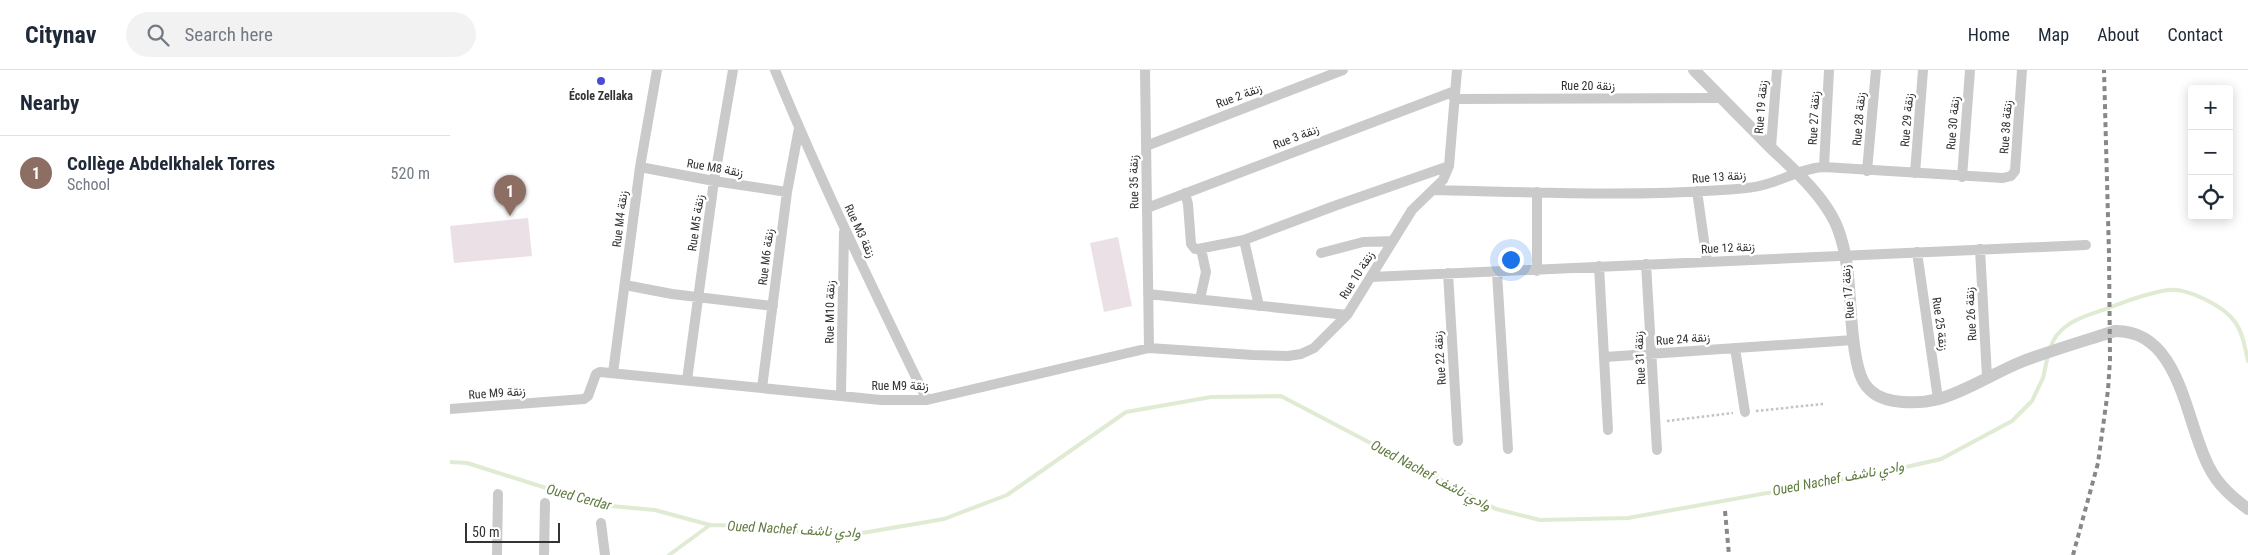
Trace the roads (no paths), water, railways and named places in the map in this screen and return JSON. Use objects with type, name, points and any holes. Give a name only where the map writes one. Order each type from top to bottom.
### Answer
[{"type":"street","name":"Rue M4 زنقة","points":[[613,372],[640,167],[657,70]]},
{"type":"street","name":"Rue M5 زنقة","points":[[687,380],[714,181],[733,70]]},
{"type":"street","name":"Rue M3 زنقة","points":[[775,70],[844,228],[927,400]]},
{"type":"street","name":"Rue 35 زنقة","points":[[1145,70],[1149,348]]},
{"type":"street","name":"Rue 2 زنقة","points":[[1146,146],[1343,70]]},
{"type":"street","points":[[1185,193],[1188,204],[1191,244],[1195,249],[1201,249],[1244,240],[1450,166],[1457,70]]},
{"type":"street","name":"Rue 17 زنقة","points":[[1694,70],[1796,172],[1828,210],[1838,230],[1845,254],[1853,340],[1862,377],[1866,386],[1876,396],[1896,401],[1913,402],[1938,399],[2036,356],[2115,331],[2128,331],[2147,339],[2167,360],[2177,380],[2208,465],[2225,490],[2248,509]]},
{"type":"street","name":"Rue 19 زنقة","points":[[1771,147],[1777,70]]},
{"type":"street","name":"Rue 27 زنقة","points":[[1824,167],[1829,70]]},
{"type":"street","name":"Rue 28 زنقة","points":[[1868,171],[1876,70]]},
{"type":"street","name":"Rue 29 زنقة","points":[[1915,173],[1924,70]]},
{"type":"street","name":"Rue 30 زنقة","points":[[1962,177],[1970,70]]},
{"type":"street","name":"Rue 38 زنقة","points":[[2003,178],[2011,176],[2015,171],[2022,70]]},
{"type":"street","name":"Rue 20 زنقة","points":[[1455,95],[1722,98]]},
{"type":"street","name":"Rue 3 زنقة","points":[[1147,208],[1455,95]]},
{"type":"street","name":"Rue M6 زنقة","points":[[762,388],[787,192],[799,128]]},
{"type":"street","name":"Rue 10 زنقة","points":[[1148,294],[1347,315],[1412,210],[1443,180],[1450,166]]},
{"type":"street","name":"Rue M8 زنقة","points":[[640,167],[787,192]]},
{"type":"street","name":"Rue 13 زنقة","points":[[1433,190],[1646,193],[1697,191],[1753,187],[1778,180],[1796,172],[1824,167],[1962,177],[2003,178]]},
{"type":"street","points":[[1697,191],[1707,262]]},
{"type":"street","points":[[1537,192],[1537,271]]},
{"type":"street","name":"Rue M10 زنقة","points":[[841,396],[844,228]]},
{"type":"street","points":[[1244,240],[1259,306]]},
{"type":"street","points":[[1321,253],[1364,242],[1393,241]]},
{"type":"street","name":"Rue 12 زنقة","points":[[1371,276],[1537,271],[1599,266],[1845,254],[2086,245]]},
{"type":"street","points":[[1200,299],[1206,272],[1201,249]]},
{"type":"street","name":"Rue 26 زنقة","points":[[1980,249],[1988,377]]},
{"type":"street","name":"Rue 25 زنقة","points":[[1917,252],[1938,399]]},
{"type":"street","name":"Rue 31 زنقة","points":[[1646,264],[1658,450]]},
{"type":"street","points":[[1599,266],[1608,430]]},
{"type":"street","points":[[1497,272],[1508,449]]},
{"type":"street","name":"Rue 22 زنقة","points":[[1448,273],[1458,441]]},
{"type":"street","points":[[624,285],[672,294],[773,306]]},
{"type":"street","name":"Rue M9 زنقة","points":[[450,409],[584,399],[588,396],[597,373],[613,372],[881,400],[927,400],[1149,348],[1288,356],[1301,354],[1314,348],[1347,315]]},
{"type":"street","name":"Rue 24 زنقة","points":[[1605,357],[1853,340]]},
{"type":"street","points":[[1735,348],[1746,412]]},
{"type":"street","points":[[497,555],[498,494]]},
{"type":"street","points":[[544,555],[545,503]]},
{"type":"street","points":[[601,523],[605,555]]},
{"type":"waterway","name":"Oued Nachef وادي ناشف","points":[[2050,349],[2059,333],[2065,327],[2081,318],[2144,295],[2176,290],[2205,299],[2230,316],[2240,331],[2248,361]]},
{"type":"waterway","name":"Oued Nachef وادي ناشف","points":[[669,555],[710,525],[751,526],[803,532],[862,533],[944,519],[1007,495],[1126,412],[1211,397],[1281,396],[1496,509],[1540,520],[1628,518],[1884,472],[1941,459],[2012,421],[2032,401],[2043,378],[2048,355]]},
{"type":"waterway","name":"Oued Cerdar","points":[[450,462],[467,463],[600,505],[655,510],[710,525]]},
{"type":"railway","points":[[2073,555],[2098,463],[2110,360],[2104,70]]},
{"type":"railway","points":[[1725,511],[1729,555]]},
{"type":"place","name":"École Zellaka","points":[[601,81]]},
{"type":"place","name":"Collège Abdelkhalek Torres","points":[[510,216]]}]
